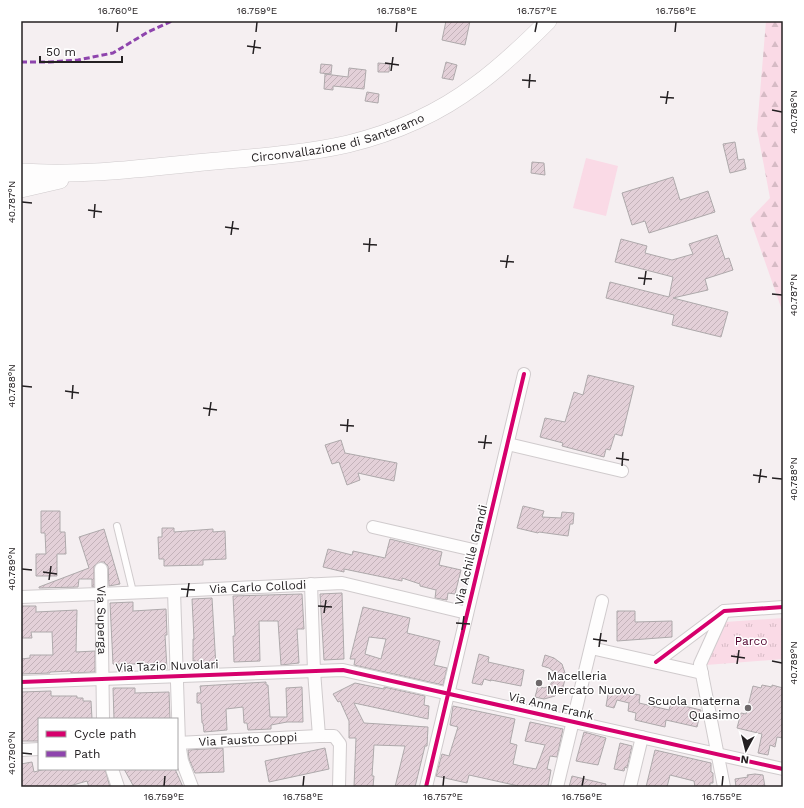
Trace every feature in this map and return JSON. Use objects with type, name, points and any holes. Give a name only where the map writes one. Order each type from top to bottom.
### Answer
[{"type":"main road","name":"Circonvallazione di Santeramo","points":[[21,172],[94,173],[322,149],[372,138],[432,113],[476,86],[512,56],[548,21]]},
{"type":"main road","name":"Circonvallazione di Santeramo","points":[[21,189],[48,182],[78,178],[94,173]]},
{"type":"street","name":"Via Achille Grandi","points":[[426,787],[524,374]]},
{"type":"street","points":[[508,444],[622,471]]},
{"type":"street","points":[[373,527],[482,552]]},
{"type":"street","name":"Via Superga","points":[[101,569],[103,718]]},
{"type":"street","name":"Via Carlo Collodi","points":[[21,597],[342,582],[467,613]]},
{"type":"street","points":[[311,584],[314,671],[319,736]]},
{"type":"street","points":[[174,591],[177,718]]},
{"type":"street","points":[[557,787],[602,601]]},
{"type":"street","points":[[656,662],[724,611],[783,607]]},
{"type":"street","points":[[724,611],[700,664],[724,787]]},
{"type":"street","points":[[591,648],[702,673]]},
{"type":"street","name":"Via Anna Frank","points":[[314,671],[342,670],[783,769]]},
{"type":"street","name":"Via Tazio Nuvolari","points":[[21,682],[314,671]]},
{"type":"street","name":"Via Fausto Coppi","points":[[178,743],[334,736],[340,744],[340,787]]},
{"type":"street","points":[[630,787],[642,737]]},
{"type":"street","points":[[178,743],[182,761],[192,787]]},
{"type":"street","points":[[21,750],[38,749]]},
{"type":"street","points":[[112,770],[118,787]]},
{"type":"lane","points":[[117,526],[133,592]]},
{"type":"green space","points":[[766,21],[783,21],[783,313],[750,219],[770,198],[757,129]]},
{"type":"green space","points":[[586,158],[618,166],[606,216],[573,208]]},
{"type":"green space","name":"Parco","points":[[783,618],[783,659],[706,665],[725,622]]},
{"type":"building","points":[[446,21],[470,21],[465,45],[442,40]]},
{"type":"building","points":[[446,62],[457,65],[453,80],[442,78]]},
{"type":"building","points":[[378,63],[390,64],[389,72],[378,72]]},
{"type":"building","points":[[321,64],[332,65],[331,74],[320,73]]},
{"type":"building","points":[[349,68],[366,70],[364,89],[333,86],[333,90],[324,89],[325,74],[348,77]]},
{"type":"building","points":[[367,92],[379,94],[378,103],[365,101]]},
{"type":"building","points":[[735,142],[738,160],[744,159],[746,169],[730,173],[723,144]]},
{"type":"building","points":[[532,162],[544,163],[545,175],[531,173]]},
{"type":"building","points":[[673,177],[680,200],[708,191],[715,212],[649,233],[645,221],[632,225],[622,193]]},
{"type":"building","points":[[717,235],[725,259],[729,258],[733,270],[705,279],[708,290],[673,298],[728,312],[721,337],[672,325],[674,315],[606,298],[610,282],[669,297],[673,277],[615,262],[621,239],[647,246],[645,253],[672,260],[693,254],[689,244]]},
{"type":"building","points":[[588,375],[634,386],[622,436],[615,434],[610,450],[606,449],[604,457],[562,446],[563,443],[540,437],[545,418],[565,422],[574,392],[583,395]]},
{"type":"building","points":[[341,440],[345,453],[397,463],[394,481],[358,473],[360,480],[347,485],[339,462],[332,464],[325,445]]},
{"type":"building","points":[[523,506],[544,511],[542,517],[561,518],[562,512],[574,513],[573,524],[570,524],[568,536],[538,533],[517,528]]},
{"type":"building","points":[[41,511],[60,511],[60,532],[65,532],[66,554],[57,554],[57,576],[36,576],[36,554],[46,554],[45,533],[41,533]]},
{"type":"building","points":[[162,528],[174,528],[174,532],[213,529],[213,532],[225,531],[226,559],[203,560],[203,565],[164,566],[164,559],[159,559],[158,537],[162,537]]},
{"type":"building","points":[[104,529],[120,584],[109,586],[108,566],[104,562],[101,562],[94,566],[94,587],[92,587],[92,579],[79,579],[78,587],[39,588],[89,568],[79,537]]},
{"type":"building","points":[[390,539],[442,552],[439,565],[461,570],[455,594],[448,593],[447,600],[435,598],[436,590],[420,586],[420,584],[402,578],[402,581],[344,569],[344,572],[323,567],[328,549],[352,555],[353,551],[385,558]]},
{"type":"building","points":[[342,593],[344,659],[324,660],[320,594]]},
{"type":"building","points":[[302,594],[304,629],[297,629],[299,663],[281,665],[278,621],[259,621],[260,661],[234,662],[233,636],[235,636],[233,596]]},
{"type":"building","points":[[212,598],[216,667],[196,668],[195,660],[193,661],[194,639],[192,599]]},
{"type":"building","points":[[133,602],[133,611],[166,609],[167,635],[165,635],[167,669],[149,670],[149,664],[113,664],[110,603]]},
{"type":"building","points":[[21,606],[36,606],[36,612],[77,610],[76,652],[95,651],[95,672],[71,673],[71,671],[21,674],[21,659],[30,658],[30,655],[53,655],[52,632],[31,632],[32,638],[21,638]]},
{"type":"building","points":[[363,607],[410,618],[407,633],[440,641],[434,665],[447,668],[443,685],[354,665],[355,659],[350,659]],"holes":[[[369,637],[386,639],[381,659],[365,654]]]},
{"type":"building","points":[[617,611],[635,611],[635,622],[672,621],[672,637],[617,641]]},
{"type":"building","points":[[479,654],[489,657],[488,662],[524,670],[521,686],[484,679],[482,685],[472,683]]},
{"type":"building","points":[[545,655],[554,658],[562,664],[566,676],[563,687],[555,696],[544,699],[535,697],[538,686],[544,688],[549,686],[555,675],[549,668],[542,666]]},
{"type":"building","points":[[266,682],[266,685],[268,685],[270,717],[287,717],[286,688],[302,687],[303,722],[287,722],[271,725],[271,729],[248,730],[247,723],[244,723],[243,707],[226,709],[227,730],[204,732],[201,703],[197,703],[197,693],[201,693],[200,686]]},
{"type":"building","points":[[355,683],[384,689],[384,687],[425,696],[424,705],[429,706],[428,719],[354,703],[364,723],[428,727],[427,746],[425,746],[415,787],[395,787],[405,746],[374,745],[372,776],[374,776],[373,787],[354,787],[356,738],[349,738],[349,721],[340,701],[338,702],[333,694]]},
{"type":"building","points":[[762,685],[772,687],[772,685],[783,688],[783,738],[777,737],[775,747],[770,745],[768,755],[758,753],[762,734],[737,728],[741,713],[746,714],[753,686],[761,688]]},
{"type":"building","points":[[113,688],[135,688],[135,693],[169,692],[170,718],[114,718]]},
{"type":"building","points":[[609,689],[640,695],[639,703],[669,710],[671,703],[701,710],[697,727],[666,720],[665,727],[635,720],[636,713],[628,711],[629,703],[617,700],[614,708],[606,706]]},
{"type":"building","points":[[51,691],[51,696],[77,696],[77,698],[83,698],[83,701],[91,701],[92,718],[38,718],[38,741],[21,741],[21,692]]},
{"type":"building","points":[[453,706],[515,719],[510,743],[517,745],[513,764],[525,767],[536,769],[545,745],[525,741],[530,722],[563,729],[557,757],[550,756],[547,769],[551,770],[548,787],[523,787],[469,775],[467,783],[436,776],[442,754],[449,756],[458,727],[450,725]]},
{"type":"building","points":[[584,732],[606,738],[598,765],[576,761]]},
{"type":"building","points":[[620,743],[632,746],[627,768],[625,767],[624,771],[614,769]]},
{"type":"building","points":[[223,748],[224,772],[195,773],[189,759],[188,750]]},
{"type":"building","points":[[325,748],[329,769],[269,782],[265,761]]},
{"type":"building","points":[[655,750],[711,763],[713,783],[710,783],[710,787],[695,787],[694,781],[670,775],[667,787],[646,787]]},
{"type":"building","points":[[32,762],[34,772],[41,770],[105,770],[110,787],[89,787],[87,781],[66,787],[21,787],[21,764]]},
{"type":"building","points":[[125,770],[175,770],[183,787],[134,787]]},
{"type":"building","points":[[747,775],[763,775],[765,787],[736,787],[735,779],[748,777]]},
{"type":"building","points":[[572,776],[606,784],[605,787],[569,787]]},
{"type":"marked path","points":[[21,62],[78,60],[113,53],[148,32],[172,21]]},
{"type":"cycle path","points":[[426,787],[524,374]]},
{"type":"cycle path","points":[[656,662],[724,611],[783,607]]},
{"type":"cycle path","points":[[21,682],[343,670],[783,769]]},
{"type":"place","name":"Macelleria Mercato Nuovo","points":[[539,683]]},
{"type":"place","name":"Scuola materna Quasimo","points":[[748,708]]}]
